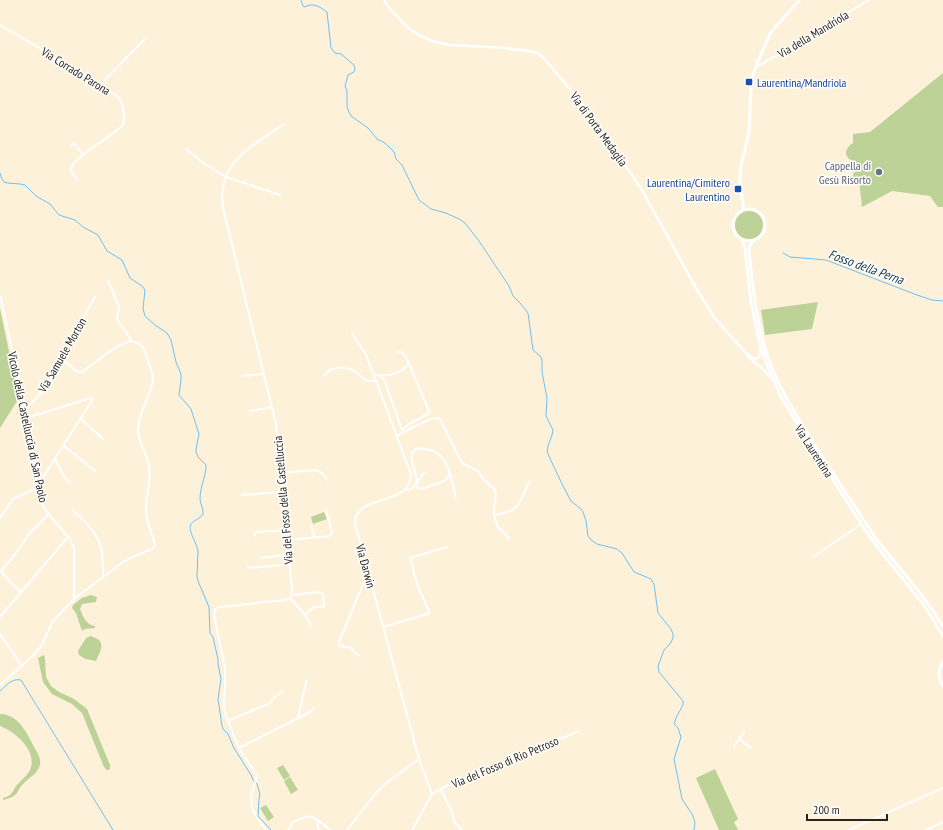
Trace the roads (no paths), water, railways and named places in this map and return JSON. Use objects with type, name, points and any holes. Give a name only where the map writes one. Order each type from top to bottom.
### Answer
[{"type":"main road","points":[[744,209],[740,188],[740,178],[741,166],[749,132],[753,76],[768,39],[773,31],[800,0]]},
{"type":"main road","points":[[749,208],[759,211],[765,219],[766,224],[763,234],[754,241],[742,240],[736,234],[733,226],[733,222],[737,214],[744,209],[749,208]]},
{"type":"main road","name":"Via Laurentina","points":[[742,240],[745,250],[750,302],[759,341],[763,355],[781,397],[862,524],[879,549],[924,605],[943,636]]},
{"type":"main road","name":"Via Laurentina","points":[[754,241],[750,245],[749,250],[758,317],[767,352],[782,391],[800,422],[873,534],[928,603],[943,627]]},
{"type":"main road","points":[[943,662],[938,674],[943,686]]},
{"type":"street","name":"Via di Porta Medaglia","points":[[384,0],[390,9],[407,27],[417,34],[432,41],[529,51],[537,53],[543,57],[592,116],[642,190],[712,314],[751,360],[766,372],[774,382]]},
{"type":"street","name":"Via della Mandriola","points":[[756,68],[869,0]]},
{"type":"street","name":"Via Corrado Parona","points":[[0,25],[117,96],[121,100],[124,113],[124,122],[122,127],[83,155],[72,165],[70,170],[77,180]]},
{"type":"street","points":[[99,86],[145,39]]},
{"type":"street","name":"Via del Fosso della Castelluccia","points":[[284,124],[241,155],[232,165],[226,177],[223,190],[223,208],[277,430],[289,564],[290,596]]},
{"type":"street","points":[[71,146],[74,143],[83,155]]},
{"type":"street","points":[[186,149],[205,164],[226,177],[280,195]]},
{"type":"street","points":[[108,281],[119,306],[117,320],[127,333],[130,342]]},
{"type":"street","name":"Vicolo della Castelluccia di San Paolo","points":[[0,295],[25,408],[42,504],[68,537],[75,551],[74,599]]},
{"type":"street","name":"Via Samuele Morton","points":[[25,408],[46,388],[60,358],[95,298]]},
{"type":"street","points":[[352,334],[367,358],[411,474],[410,482],[406,490]]},
{"type":"street","points":[[746,353],[753,358],[758,358],[760,354],[759,341]]},
{"type":"street","points":[[0,685],[37,652],[53,621],[74,599],[123,562],[152,549],[155,545],[148,522],[146,509],[150,482],[149,465],[138,434],[143,408],[151,388],[153,378],[143,348],[138,343],[130,342],[124,344],[115,348],[81,372],[78,372],[60,358]]},
{"type":"street","points":[[381,376],[385,382],[402,430],[409,424],[429,413],[409,364],[402,352],[397,352]]},
{"type":"street","points":[[374,376],[393,374],[404,370],[409,364]]},
{"type":"street","points":[[324,376],[333,368],[346,369],[356,372],[364,379],[376,381]]},
{"type":"street","points":[[244,376],[264,374]]},
{"type":"street","points":[[0,518],[13,499],[38,487],[63,445],[93,400],[90,398],[26,418]]},
{"type":"street","points":[[250,411],[272,407]]},
{"type":"street","points":[[81,418],[103,439]]},
{"type":"street","points":[[397,436],[435,418],[440,419],[461,462],[478,471],[483,479],[495,490],[494,516],[498,527],[509,539]]},
{"type":"street","points":[[63,445],[95,471]]},
{"type":"street","points":[[449,474],[447,479],[444,481],[423,489],[418,488],[411,458],[412,453],[417,448],[433,451],[439,455],[446,464],[449,474],[456,498]]},
{"type":"street","points":[[55,459],[63,475],[70,483]]},
{"type":"street","points":[[281,473],[316,470],[322,473],[327,480]]},
{"type":"street","points":[[406,490],[410,490],[414,487],[426,472]]},
{"type":"street","points":[[494,516],[511,510],[517,506],[520,503],[530,481]]},
{"type":"street","name":"Via Darwin","points":[[406,490],[367,506],[361,510],[356,517],[355,522],[382,627],[419,759],[432,794]]},
{"type":"street","points":[[242,495],[282,492]]},
{"type":"street","points":[[73,510],[94,532],[99,541],[102,555],[103,577]]},
{"type":"street","points":[[287,540],[330,536],[332,534],[326,510]]},
{"type":"street","points":[[493,511],[500,514]]},
{"type":"street","points":[[20,592],[2,571],[29,534],[49,514]]},
{"type":"street","points":[[813,557],[862,524]]},
{"type":"street","points":[[311,526],[315,538]]},
{"type":"street","points":[[255,536],[255,533],[257,532],[286,530]]},
{"type":"street","points":[[0,617],[68,537]]},
{"type":"street","points":[[382,627],[429,614],[418,588],[410,558],[447,547]]},
{"type":"street","points":[[262,558],[288,554]]},
{"type":"street","points":[[248,566],[251,568],[289,564]]},
{"type":"street","points":[[359,656],[351,648],[339,645],[339,642],[364,582],[369,578]]},
{"type":"street","points":[[266,830],[256,818],[253,810],[252,795],[254,784],[257,779],[256,773],[239,748],[225,714],[223,703],[225,669],[214,613],[215,609],[219,607],[285,600],[290,596],[319,592],[323,594],[324,607],[318,606],[313,608],[305,615]]},
{"type":"street","points":[[290,596],[312,626]]},
{"type":"street","points":[[0,634],[22,666]]},
{"type":"street","points":[[298,718],[307,680]]},
{"type":"street","points":[[228,720],[270,703],[273,698],[283,691]]},
{"type":"street","points":[[239,748],[310,712],[314,708]]},
{"type":"street","name":"Via del Fosso di Rio Petroso","points":[[432,794],[441,788],[579,731]]},
{"type":"street","points":[[734,746],[744,732]]},
{"type":"street","points":[[739,739],[751,748]]},
{"type":"street","points":[[347,830],[376,792],[419,759]]},
{"type":"street","points":[[441,788],[455,823],[462,830]]},
{"type":"street","points":[[849,830],[943,788]]},
{"type":"street","points":[[412,830],[432,794]]},
{"type":"street","points":[[288,830],[293,822],[308,816],[314,817],[330,830]]},
{"type":"street","points":[[319,821],[317,824],[319,830]]},
{"type":"street","points":[[926,830],[943,822]]},
{"type":"waterway","points":[[301,0],[303,6],[305,7],[314,5],[327,12],[331,48],[335,53],[341,54],[354,65],[354,72],[348,75],[345,86],[347,91],[347,107],[351,116],[368,128],[377,139],[385,143],[394,152],[396,159],[402,165],[419,200],[431,209],[446,213],[465,223],[509,286],[513,296],[528,313],[533,350],[541,357],[542,360],[542,372],[547,398],[546,416],[553,430],[547,452],[571,501],[583,512],[588,536],[597,544],[617,549],[622,553],[634,572],[651,579],[654,584],[658,613],[671,629],[673,634],[673,638],[664,650],[658,666],[659,672],[683,701],[683,705],[674,724],[678,728],[681,737],[674,759],[682,799],[692,814],[695,822],[694,830]]},
{"type":"waterway","points":[[0,173],[4,182],[25,185],[36,196],[50,204],[59,215],[75,220],[83,227],[98,235],[107,251],[122,260],[130,278],[142,286],[145,290],[143,309],[145,316],[167,333],[171,340],[176,362],[181,374],[179,395],[191,409],[199,434],[196,452],[198,457],[206,465],[200,495],[203,514],[192,523],[190,527],[198,551],[198,581],[209,607],[210,633],[213,637],[218,659],[221,679],[218,699],[222,726],[228,734],[234,748],[253,780],[257,784],[260,794],[258,816],[271,830]]},
{"type":"waterway","name":"Fosso della Perna","points":[[783,253],[790,257],[826,260],[917,295],[932,300],[943,301]]},
{"type":"waterway","points":[[0,691],[12,681],[21,680],[113,830]]},
{"type":"place","name":"Laurentina/Mandriola","points":[[749,82]]},
{"type":"place","name":"Cappella di Gesù Risorto","points":[[879,172]]},
{"type":"place","name":"Laurentina/Cimitero Laurentino","points":[[738,189]]}]
